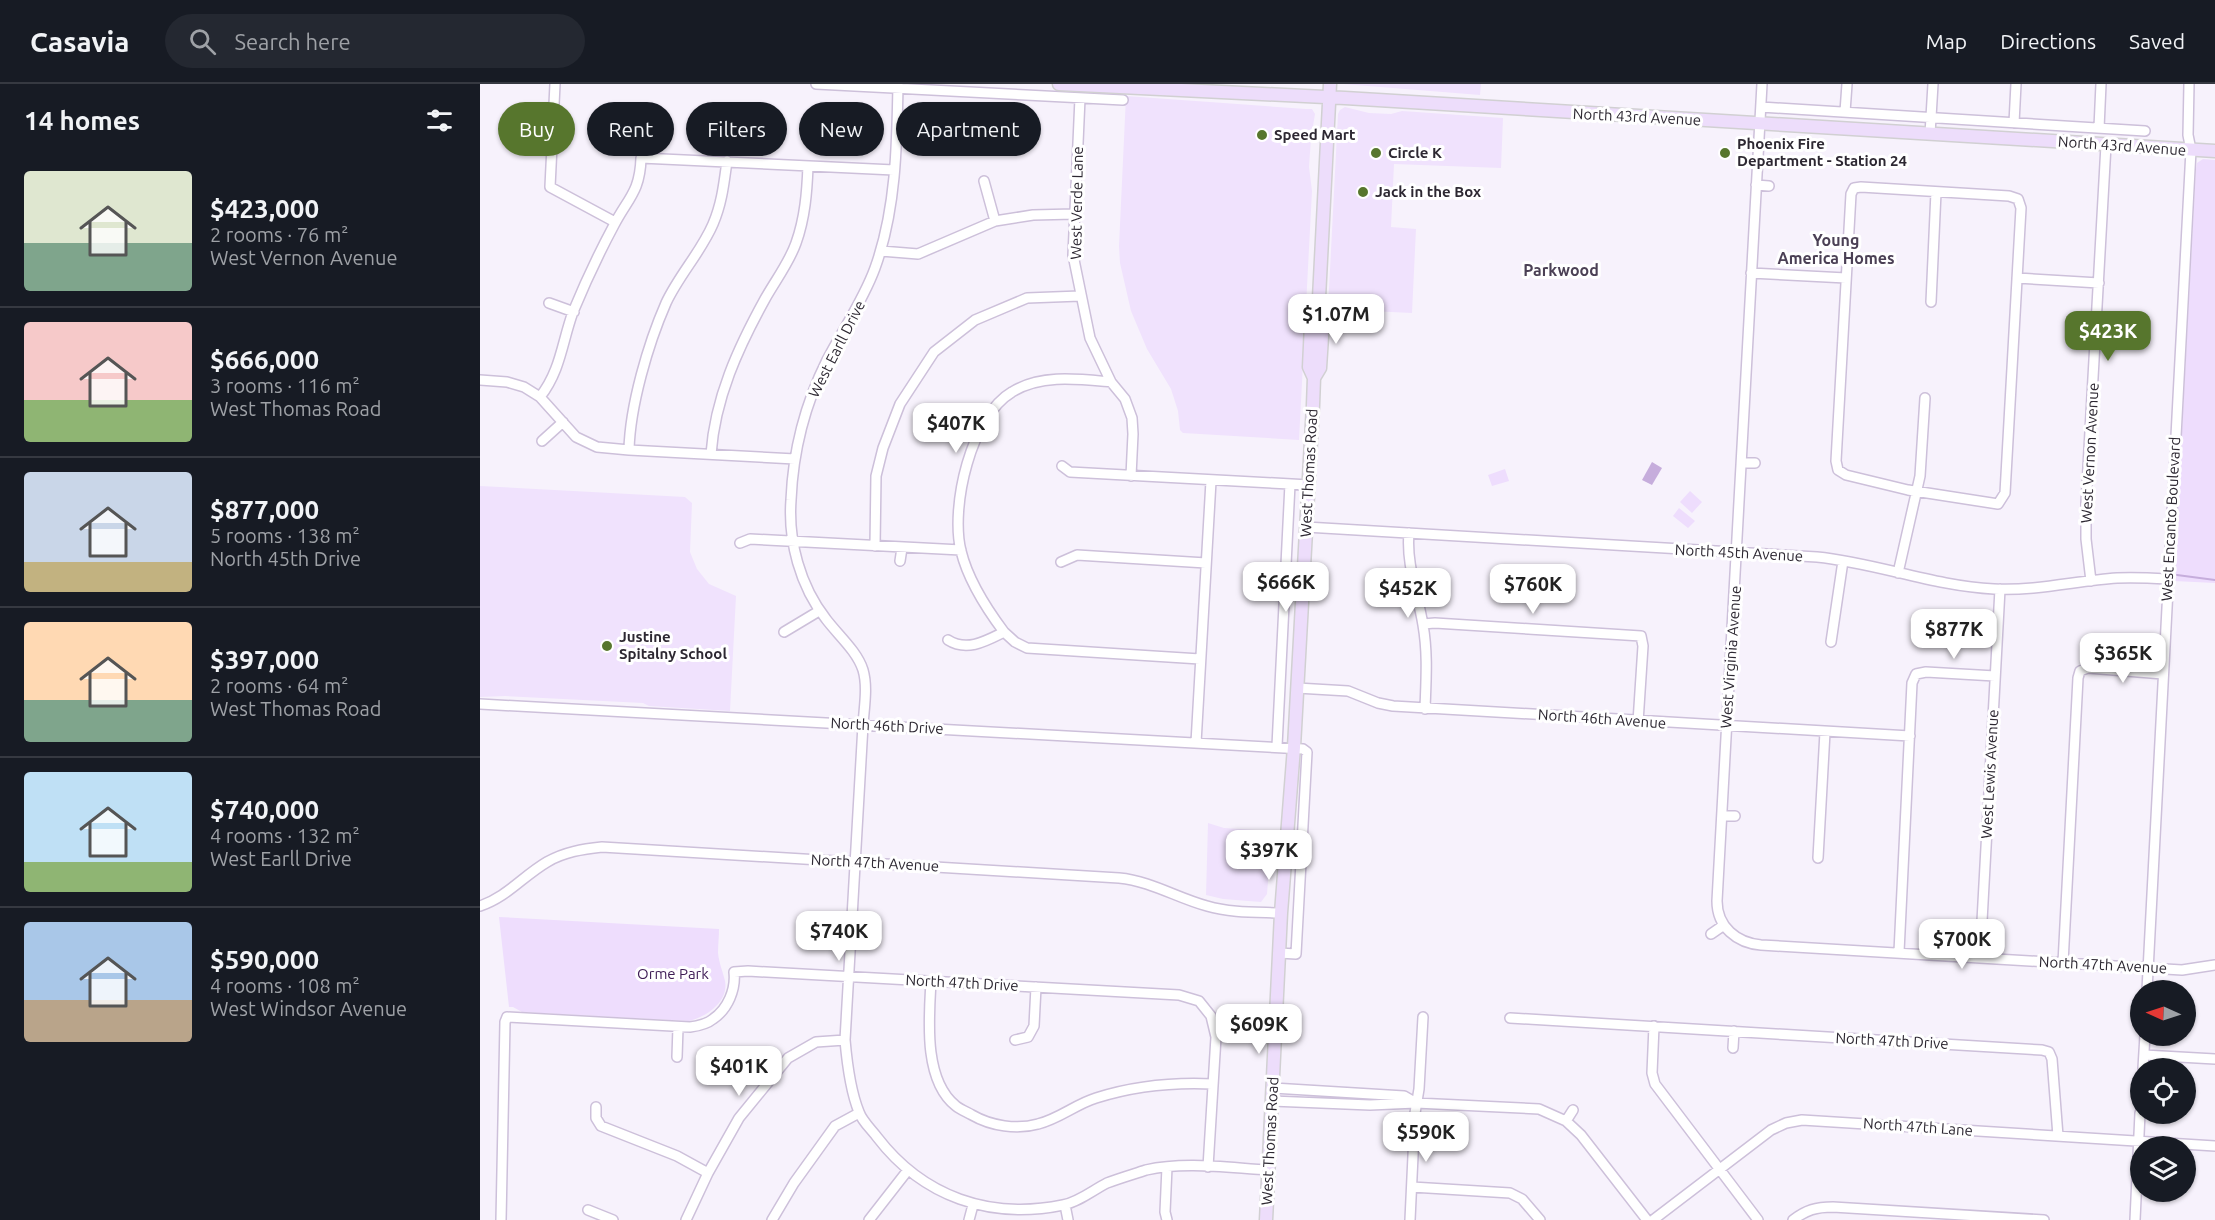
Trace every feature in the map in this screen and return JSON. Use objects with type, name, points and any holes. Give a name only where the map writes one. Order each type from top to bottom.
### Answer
[{"type":"main road","name":"North 43rd Avenue","points":[[1059,84],[2215,151]]},
{"type":"main road","name":"West Thomas Road","points":[[1266,1220],[1281,913],[1294,747],[1309,486],[1314,378],[1309,367],[1311,324],[1317,314],[1330,84]]},
{"type":"street","points":[[555,84],[550,187],[615,222]]},
{"type":"street","points":[[816,84],[898,86],[1123,100]]},
{"type":"street","name":"West Virginia Avenue","points":[[1724,926],[1717,909],[1762,84]]},
{"type":"street","points":[[1845,112],[1847,84]]},
{"type":"street","points":[[1930,135],[1933,84]]},
{"type":"street","points":[[2014,123],[2016,84]]},
{"type":"street","points":[[2098,128],[2101,84]]},
{"type":"street","name":"West Encanto Boulevard","points":[[2147,980],[2191,150],[2188,135],[2189,84]]},
{"type":"street","name":"West Earll Drive","points":[[898,86],[894,170],[881,251],[859,304],[817,383],[804,419],[795,459],[791,499],[792,541],[807,586],[819,611],[860,661],[864,683],[845,1040],[846,1062],[859,1113],[884,1146],[908,1170],[937,1191],[973,1205],[1013,1210],[1065,1205]]},
{"type":"street","name":"West Verde Lane","points":[[1080,98],[1073,255],[1090,338],[1111,382],[1125,399],[1132,418],[1131,476]]},
{"type":"street","name":"North 43rd Avenue","points":[[1761,107],[2145,131]]},
{"type":"street","name":"West Vernon Avenue","points":[[2091,581],[2086,539],[2086,503],[2106,145]]},
{"type":"street","points":[[540,397],[556,371],[574,312],[615,222],[630,200],[641,176],[641,158],[894,170]]},
{"type":"street","points":[[629,450],[629,431],[644,369],[666,303],[712,226],[721,202],[727,161]]},
{"type":"street","points":[[711,454],[713,434],[726,380],[740,346],[795,244],[807,192],[808,166]]},
{"type":"street","points":[[984,181],[994,221]]},
{"type":"street","points":[[1756,185],[1769,186]]},
{"type":"street","points":[[1861,187],[1936,192],[2009,196],[2019,199],[2021,208],[2005,493],[1998,504],[1917,491],[1846,475],[1838,470],[1836,460],[1851,194],[1854,188],[1861,187]]},
{"type":"street","points":[[1931,302],[1936,192]]},
{"type":"street","points":[[881,251],[918,254],[994,221],[1033,215],[1074,214]]},
{"type":"street","points":[[1751,273],[1846,278]]},
{"type":"street","points":[[2017,278],[2099,283]]},
{"type":"street","points":[[876,546],[876,476],[883,448],[900,404],[934,352],[975,320],[1027,298],[1080,296]]},
{"type":"street","points":[[549,303],[574,312]]},
{"type":"street","points":[[1747,363],[1759,364]]},
{"type":"street","points":[[1111,382],[1069,379],[1038,382],[1012,392],[992,408],[963,474],[959,514],[961,550],[977,593],[1004,632],[1015,642],[1027,648],[1200,659]]},
{"type":"street","points":[[480,380],[507,382],[524,387],[540,397],[576,437],[597,447],[795,459]]},
{"type":"street","points":[[1898,573],[1922,463],[1925,398]]},
{"type":"street","points":[[542,441],[562,423]]},
{"type":"street","points":[[1742,463],[1755,463]]},
{"type":"street","points":[[1062,466],[1070,472],[1309,486]]},
{"type":"street","points":[[1196,743],[1211,481]]},
{"type":"street","name":"West Thomas Road","points":[[1277,746],[1290,484]]},
{"type":"street","name":"North 45th Avenue","points":[[1306,527],[1817,557],[1957,585],[2000,589],[2033,590],[2129,577],[2168,579]]},
{"type":"street","points":[[1409,533],[1410,563],[1423,624],[1427,661],[1425,709]]},
{"type":"street","points":[[740,543],[750,539],[961,550]]},
{"type":"street","points":[[900,561],[902,548]]},
{"type":"street","points":[[1060,562],[1077,555],[1206,563]]},
{"type":"street","points":[[1831,642],[1843,561]]},
{"type":"street","name":"West Lewis Avenue","points":[[1980,958],[2000,589]]},
{"type":"street","points":[[784,633],[819,611]]},
{"type":"street","points":[[1423,624],[1447,623],[1641,636],[1643,646],[1638,722]]},
{"type":"street","points":[[948,640],[956,645],[972,645],[1004,632]]},
{"type":"street","points":[[2063,963],[2080,671],[2088,668],[2163,674]]},
{"type":"street","points":[[1899,952],[1912,683],[1916,674],[1926,672],[1995,676]]},
{"type":"street","name":"North 46th Avenue","points":[[1297,688],[1348,691],[1385,705],[1425,709],[1910,736]]},
{"type":"street","name":"North 46th Drive","points":[[480,704],[1294,747]]},
{"type":"street","points":[[1818,858],[1825,732]]},
{"type":"street","points":[[1279,954],[1296,954],[1307,752],[1294,747]]},
{"type":"street","points":[[1722,816],[1735,816]]},
{"type":"street","name":"North 47th Avenue","points":[[480,906],[500,898],[546,862],[565,854],[602,847],[1131,879],[1162,888],[1209,907],[1281,913]]},
{"type":"street","points":[[1711,934],[1724,926]]},
{"type":"street","name":"North 47th Avenue","points":[[1724,926],[1740,940],[1754,944],[2182,970],[2215,965]]},
{"type":"street","name":"North 47th Drive","points":[[501,1220],[504,1032],[507,1017],[690,1027],[713,1020],[729,1000],[735,979],[734,972],[849,976],[1179,995],[1199,1002],[1211,1016],[1216,1037],[1213,1084]]},
{"type":"street","points":[[931,981],[929,1027],[931,1057],[940,1085],[955,1105],[982,1121],[1024,1127],[1055,1118],[1094,1099],[1137,1087],[1173,1083],[1213,1084],[1208,1167]]},
{"type":"street","points":[[1015,1040],[1028,1037],[1034,1026],[1036,987]]},
{"type":"street","points":[[1410,1220],[1423,1017]]},
{"type":"street","name":"North 47th Drive","points":[[1510,1018],[2049,1052],[2052,1059],[2058,1136]]},
{"type":"street","points":[[1654,1026],[1652,1073],[1655,1084],[1758,1220]]},
{"type":"street","points":[[677,1057],[678,1027]]},
{"type":"street","points":[[1733,1048],[1734,1031]]},
{"type":"street","points":[[686,1220],[708,1173],[739,1118],[788,1058],[816,1042],[845,1040]]},
{"type":"street","points":[[2144,1046],[2144,1058]]},
{"type":"street","points":[[2144,1055],[2215,1059]]},
{"type":"street","points":[[1273,1094],[1404,1096],[1416,1102],[1539,1109],[1566,1121],[1581,1135],[1647,1220]]},
{"type":"street","points":[[596,1107],[596,1118],[601,1126],[677,1156],[708,1173]]},
{"type":"street","points":[[1566,1121],[1573,1110]]},
{"type":"street","points":[[772,1220],[794,1183],[835,1126],[859,1113]]},
{"type":"street","name":"North 47th Lane","points":[[1653,1220],[1771,1130],[1786,1123],[1802,1120],[2130,1141]]},
{"type":"street","name":"North 47th Lane","points":[[2196,1145],[2215,1146]]},
{"type":"street","points":[[1167,1167],[1165,1212],[1167,1220]]},
{"type":"street","points":[[1068,1220],[1065,1205],[1107,1184],[1147,1170],[1167,1167],[1208,1167],[1269,1170]]},
{"type":"street","points":[[869,1220],[908,1170]]},
{"type":"street","points":[[1412,1187],[1510,1193],[1522,1199],[1540,1220]]},
{"type":"street","points":[[2135,1220],[2136,1202]]},
{"type":"street","points":[[969,1220],[973,1205]]},
{"type":"street","points":[[1793,1220],[1803,1211],[1833,1207],[2044,1220]]},
{"type":"street","points":[[588,1210],[613,1220]]},
{"type":"shaded area","points":[[1343,84],[1481,84],[1480,95]]},
{"type":"shaded area","points":[[1126,96],[1312,109],[1315,114],[1309,167],[1312,191],[1299,440],[1183,433],[1180,430],[1178,411],[1171,389],[1147,349],[1131,311],[1120,263]]},
{"type":"shaded area","points":[[1345,107],[1369,113],[1391,114],[1402,111],[1503,118],[1501,168],[1394,164],[1391,227],[1416,229],[1412,313],[1328,309],[1338,114]]},
{"type":"shaded area","points":[[1652,462],[1662,468],[1652,485],[1642,480]]},
{"type":"shaded area","name":"Justine Spitalny School","points":[[480,486],[685,497],[692,503],[690,552],[697,569],[709,584],[736,596],[730,711],[649,706],[643,703],[505,696],[480,697]]},
{"type":"shaded area","points":[[1208,823],[1224,828],[1272,831],[1267,894],[1261,902],[1223,899],[1206,895]]},
{"type":"green space","points":[[2203,159],[2215,160],[2215,583],[2174,581],[2196,169],[2197,163]]},
{"type":"green space","points":[[1505,469],[1509,481],[1492,486],[1488,475]]},
{"type":"green space","points":[[1690,491],[1702,502],[1692,513],[1680,502]]},
{"type":"green space","points":[[1679,508],[1695,521],[1688,528],[1673,516]]},
{"type":"green space","name":"Orme Park","points":[[499,917],[719,929],[718,953],[725,981],[723,996],[709,1012],[689,1021],[522,1012],[509,1007]]},
{"type":"waterway","points":[[2177,575],[2215,580]]},
{"type":"place","name":"Speed Mart","points":[[1262,135]]},
{"type":"place","name":"Circle K","points":[[1376,153]]},
{"type":"place","name":"Phoenix Fire Department - Station 24","points":[[1725,153]]},
{"type":"place","name":"Jack in the Box","points":[[1363,192]]},
{"type":"place","name":"Justine Spitalny School","points":[[607,646]]},
{"type":"district","name":"Young America Homes","points":[[1836,249]]},
{"type":"district","name":"Parkwood","points":[[1561,270]]}]
